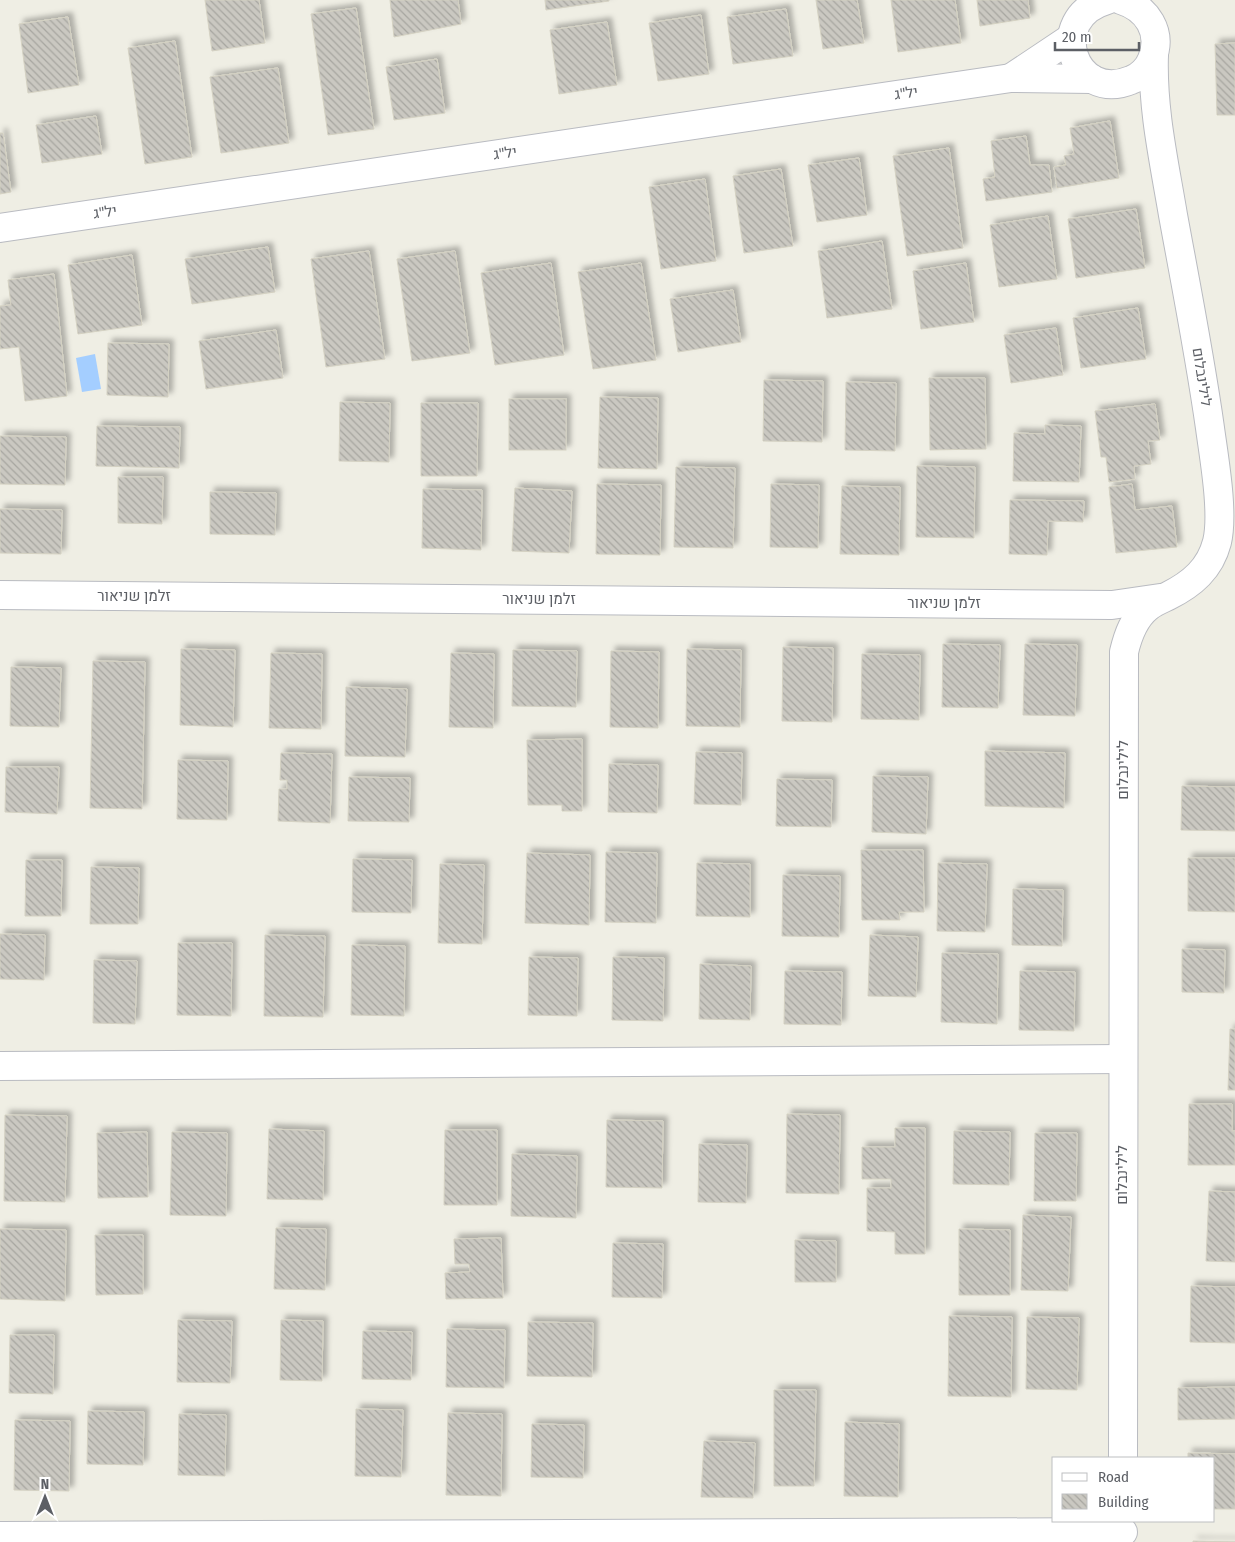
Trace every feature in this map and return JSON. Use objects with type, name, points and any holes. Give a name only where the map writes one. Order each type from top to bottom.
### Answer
[{"type":"street","name":"לילינבלום","points":[[1121,0],[1143,11],[1151,22],[1156,35],[1153,81],[1157,127],[1202,376],[1214,460],[1219,523],[1217,542],[1208,563],[1200,575],[1188,586],[1149,606],[1137,618],[1124,652],[1123,1457]]},
{"type":"street","points":[[1071,38],[1076,22],[1092,3]]},
{"type":"street","name":"לילינבלום","points":[[1071,38],[1072,54],[1080,69],[1135,98],[1157,127]]},
{"type":"street","name":"יל\"ג","points":[[1011,78],[1071,38]]},
{"type":"street","points":[[1103,82],[1135,79],[1144,72],[1154,54]]},
{"type":"street","name":"יל\"ג","points":[[0,228],[1011,78],[1103,82]]},
{"type":"street","name":"זלמן שניאור","points":[[0,595],[1112,605],[1143,602],[1168,596]]},
{"type":"street","name":"זלמן שניאור","points":[[1078,604],[1109,617],[1119,632],[1124,652]]},
{"type":"street","points":[[0,1066],[1122,1059]]},
{"type":"street","points":[[0,1536],[1123,1531]]},
{"type":"water","points":[[95,354],[101,389],[82,392],[76,358]]},
{"type":"building","points":[[205,0],[259,0],[265,43],[212,51]]},
{"type":"building","points":[[390,0],[458,0],[461,24],[394,37]]},
{"type":"building","points":[[545,0],[609,0],[609,1],[546,10]]},
{"type":"building","points":[[816,0],[857,0],[864,43],[823,49]]},
{"type":"building","points":[[891,0],[955,0],[961,43],[898,52]]},
{"type":"building","points":[[977,0],[1028,0],[1030,18],[980,26]]},
{"type":"building","points":[[356,8],[374,129],[328,135],[311,14]]},
{"type":"building","points":[[786,9],[793,56],[733,64],[727,17]]},
{"type":"building","points":[[701,15],[709,74],[658,81],[649,23]]},
{"type":"building","points":[[68,17],[79,85],[28,93],[19,24]]},
{"type":"building","points":[[607,22],[617,85],[559,94],[550,30]]},
{"type":"building","points":[[175,41],[192,157],[145,164],[128,48]]},
{"type":"building","points":[[1235,43],[1235,115],[1217,115],[1215,44]]},
{"type":"building","points":[[437,59],[445,113],[394,120],[386,67]]},
{"type":"building","points":[[278,68],[289,143],[221,153],[210,77]]},
{"type":"building","points":[[96,116],[102,154],[42,163],[36,125]]},
{"type":"building","points":[[1110,121],[1119,178],[1057,188],[1054,167],[1066,165],[1064,156],[1074,154],[1070,128]]},
{"type":"building","points":[[0,133],[3,133],[11,192],[0,194]]},
{"type":"building","points":[[1026,136],[1030,165],[1049,165],[1052,192],[986,201],[983,179],[995,177],[991,141]]},
{"type":"building","points":[[949,148],[963,248],[907,256],[893,156]]},
{"type":"building","points":[[859,158],[867,215],[817,222],[808,165]]},
{"type":"building","points":[[781,169],[793,246],[744,253],[733,176]]},
{"type":"building","points":[[705,179],[716,261],[661,269],[649,187]]},
{"type":"building","points":[[1136,209],[1145,268],[1076,278],[1068,219]]},
{"type":"building","points":[[1048,216],[1057,279],[999,287],[990,225]]},
{"type":"building","points":[[882,241],[892,309],[827,318],[818,251]]},
{"type":"building","points":[[268,247],[275,292],[192,304],[185,259]]},
{"type":"building","points":[[369,251],[385,359],[326,367],[311,259]]},
{"type":"building","points":[[455,251],[470,353],[412,361],[397,259]]},
{"type":"building","points":[[132,255],[142,325],[78,334],[68,265]]},
{"type":"building","points":[[551,263],[564,355],[495,365],[481,273]]},
{"type":"building","points":[[641,263],[656,360],[593,369],[578,272]]},
{"type":"building","points":[[966,263],[974,322],[921,329],[913,271]]},
{"type":"building","points":[[54,274],[67,396],[25,401],[19,347],[0,349],[0,306],[11,305],[8,280]]},
{"type":"building","points":[[733,290],[741,342],[678,352],[670,299]]},
{"type":"building","points":[[1138,308],[1146,359],[1081,368],[1073,318]]},
{"type":"building","points":[[1056,328],[1063,375],[1011,383],[1004,335]]},
{"type":"building","points":[[276,330],[283,378],[206,389],[199,341]]},
{"type":"building","points":[[108,343],[169,344],[168,397],[107,395]]},
{"type":"building","points":[[929,378],[985,378],[986,449],[930,450]]},
{"type":"building","points":[[764,380],[823,381],[822,442],[763,441]]},
{"type":"building","points":[[846,382],[896,383],[895,451],[845,450]]},
{"type":"building","points":[[600,397],[658,398],[657,469],[598,468]]},
{"type":"building","points":[[509,399],[566,399],[566,450],[509,450]]},
{"type":"building","points":[[340,402],[390,403],[389,462],[339,461]]},
{"type":"building","points":[[421,403],[478,403],[477,476],[421,476]]},
{"type":"building","points":[[1155,404],[1160,440],[1148,441],[1151,464],[1134,466],[1135,479],[1109,482],[1106,457],[1101,457],[1095,411]]},
{"type":"building","points":[[1045,425],[1081,426],[1079,482],[1013,481],[1014,433],[1045,434]]},
{"type":"building","points":[[97,426],[180,427],[179,468],[96,466]]},
{"type":"building","points":[[0,436],[66,437],[65,485],[0,484]]},
{"type":"building","points":[[917,466],[975,467],[974,538],[916,537]]},
{"type":"building","points":[[676,467],[735,468],[733,548],[674,547]]},
{"type":"building","points":[[118,477],[163,477],[162,524],[118,523]]},
{"type":"building","points":[[597,484],[661,485],[660,555],[596,554]]},
{"type":"building","points":[[771,484],[819,485],[818,548],[770,547]]},
{"type":"building","points":[[1132,484],[1135,510],[1172,506],[1177,547],[1116,553],[1109,487]]},
{"type":"building","points":[[842,486],[900,487],[899,555],[840,554]]},
{"type":"building","points":[[515,488],[572,491],[569,553],[512,551]]},
{"type":"building","points":[[423,489],[482,490],[481,550],[422,548]]},
{"type":"building","points":[[210,492],[276,493],[275,535],[210,534]]},
{"type":"building","points":[[1010,500],[1084,501],[1083,522],[1048,521],[1047,555],[1009,554]]},
{"type":"building","points":[[0,509],[62,510],[61,554],[0,553]]},
{"type":"building","points":[[943,644],[1000,645],[998,708],[942,707]]},
{"type":"building","points":[[1025,644],[1077,645],[1075,716],[1023,715]]},
{"type":"building","points":[[783,647],[833,648],[832,722],[782,721]]},
{"type":"building","points":[[181,649],[235,650],[233,727],[180,725]]},
{"type":"building","points":[[687,649],[741,650],[740,727],[686,726]]},
{"type":"building","points":[[513,650],[577,651],[576,707],[512,706]]},
{"type":"building","points":[[611,651],[659,652],[658,728],[610,727]]},
{"type":"building","points":[[271,653],[322,654],[321,729],[269,728]]},
{"type":"building","points":[[451,653],[494,654],[493,728],[449,727]]},
{"type":"building","points":[[862,654],[920,655],[919,720],[861,719]]},
{"type":"building","points":[[93,661],[145,662],[142,809],[90,808]]},
{"type":"building","points":[[11,667],[61,668],[59,727],[10,726]]},
{"type":"building","points":[[346,687],[407,689],[405,757],[345,756]]},
{"type":"building","points":[[582,739],[582,811],[562,811],[562,805],[528,805],[527,740]]},
{"type":"building","points":[[985,751],[1065,753],[1064,808],[985,806]]},
{"type":"building","points":[[696,752],[742,753],[741,805],[694,804]]},
{"type":"building","points":[[281,753],[332,754],[330,823],[278,821],[279,789],[287,789],[287,780],[280,780]]},
{"type":"building","points":[[178,760],[228,761],[227,820],[177,819]]},
{"type":"building","points":[[609,764],[658,765],[657,813],[608,812]]},
{"type":"building","points":[[6,767],[59,767],[57,814],[5,812]]},
{"type":"building","points":[[873,776],[928,777],[926,834],[872,832]]},
{"type":"building","points":[[349,777],[410,778],[409,822],[348,821]]},
{"type":"building","points":[[777,779],[832,780],[831,827],[776,826]]},
{"type":"building","points":[[1182,786],[1235,787],[1235,831],[1181,830]]},
{"type":"building","points":[[861,850],[923,850],[924,912],[899,912],[900,920],[862,920]]},
{"type":"building","points":[[606,852],[657,853],[656,923],[605,922]]},
{"type":"building","points":[[527,853],[590,855],[589,925],[525,923]]},
{"type":"building","points":[[1188,858],[1235,858],[1235,912],[1188,911]]},
{"type":"building","points":[[353,859],[412,860],[411,913],[352,912]]},
{"type":"building","points":[[26,860],[62,860],[61,916],[25,916]]},
{"type":"building","points":[[697,863],[750,864],[750,917],[696,916]]},
{"type":"building","points":[[938,863],[987,864],[985,932],[937,931]]},
{"type":"building","points":[[440,864],[484,865],[482,944],[438,943]]},
{"type":"building","points":[[91,867],[139,868],[138,924],[90,924]]},
{"type":"building","points":[[783,875],[840,876],[839,937],[782,936]]},
{"type":"building","points":[[1013,889],[1063,890],[1062,946],[1012,945]]},
{"type":"building","points":[[0,934],[45,935],[44,980],[0,979]]},
{"type":"building","points":[[265,935],[325,936],[323,1017],[264,1016]]},
{"type":"building","points":[[870,935],[918,937],[916,997],[868,996]]},
{"type":"building","points":[[178,943],[232,943],[231,1016],[177,1015]]},
{"type":"building","points":[[352,945],[405,946],[404,1016],[351,1015]]},
{"type":"building","points":[[1182,949],[1225,950],[1224,993],[1182,992]]},
{"type":"building","points":[[942,953],[998,954],[997,1024],[941,1022]]},
{"type":"building","points":[[529,957],[578,958],[577,1016],[528,1015]]},
{"type":"building","points":[[613,957],[664,958],[663,1021],[612,1020]]},
{"type":"building","points":[[94,960],[137,961],[135,1024],[93,1023]]},
{"type":"building","points":[[700,964],[751,966],[750,1020],[699,1019]]},
{"type":"building","points":[[785,971],[842,972],[841,1025],[784,1024]]},
{"type":"building","points":[[1020,971],[1075,972],[1074,1031],[1019,1030]]},
{"type":"building","points":[[1230,1029],[1235,1029],[1235,1090],[1228,1090]]},
{"type":"building","points":[[1189,1104],[1232,1104],[1232,1131],[1235,1131],[1235,1165],[1188,1165]]},
{"type":"building","points":[[787,1114],[840,1115],[839,1194],[786,1193]]},
{"type":"building","points":[[5,1115],[67,1116],[65,1202],[4,1201]]},
{"type":"building","points":[[607,1120],[663,1121],[662,1188],[606,1187]]},
{"type":"building","points":[[895,1128],[925,1128],[925,1254],[895,1254],[895,1232],[867,1231],[867,1188],[891,1188],[891,1179],[862,1179],[862,1147],[895,1147]]},
{"type":"building","points":[[269,1129],[324,1131],[323,1200],[267,1199]]},
{"type":"building","points":[[445,1130],[497,1130],[497,1205],[444,1205]]},
{"type":"building","points":[[954,1131],[1010,1132],[1009,1185],[953,1184]]},
{"type":"building","points":[[147,1132],[148,1197],[98,1198],[97,1133]]},
{"type":"building","points":[[172,1132],[227,1133],[226,1216],[170,1215]]},
{"type":"building","points":[[1035,1133],[1077,1133],[1076,1201],[1034,1201]]},
{"type":"building","points":[[699,1144],[747,1145],[746,1203],[698,1202]]},
{"type":"building","points":[[512,1154],[577,1156],[576,1218],[511,1216]]},
{"type":"building","points":[[1209,1191],[1235,1192],[1235,1262],[1206,1261]]},
{"type":"building","points":[[1023,1215],[1071,1217],[1068,1291],[1021,1290]]},
{"type":"building","points":[[276,1228],[326,1229],[325,1290],[274,1289]]},
{"type":"building","points":[[0,1229],[66,1230],[65,1301],[0,1299]]},
{"type":"building","points":[[959,1229],[1010,1230],[1010,1295],[959,1295]]},
{"type":"building","points":[[95,1235],[143,1235],[143,1294],[96,1295]]},
{"type":"building","points":[[501,1238],[503,1298],[446,1299],[445,1273],[470,1272],[469,1264],[455,1264],[454,1239]]},
{"type":"building","points":[[795,1240],[836,1241],[836,1282],[795,1282]]},
{"type":"building","points":[[613,1243],[663,1244],[662,1298],[612,1297]]},
{"type":"building","points":[[1191,1286],[1235,1287],[1235,1343],[1190,1342]]},
{"type":"building","points":[[949,1316],[1012,1317],[1011,1397],[948,1396]]},
{"type":"building","points":[[1027,1317],[1079,1318],[1077,1390],[1026,1389]]},
{"type":"building","points":[[178,1320],[232,1321],[230,1383],[177,1382]]},
{"type":"building","points":[[281,1320],[323,1321],[322,1381],[280,1380]]},
{"type":"building","points":[[528,1322],[593,1323],[592,1377],[527,1376]]},
{"type":"building","points":[[447,1329],[505,1330],[504,1388],[446,1387]]},
{"type":"building","points":[[363,1331],[412,1332],[411,1380],[362,1379]]},
{"type":"building","points":[[10,1335],[54,1335],[53,1394],[9,1393]]},
{"type":"building","points":[[1235,1387],[1235,1419],[1178,1420],[1178,1388]]},
{"type":"building","points":[[774,1390],[816,1390],[814,1486],[774,1486]]},
{"type":"building","points":[[356,1409],[403,1410],[401,1477],[355,1476]]},
{"type":"building","points":[[88,1411],[144,1412],[143,1465],[87,1464]]},
{"type":"building","points":[[448,1413],[502,1414],[501,1496],[446,1495]]},
{"type":"building","points":[[179,1414],[226,1415],[225,1476],[178,1475]]},
{"type":"building","points":[[15,1420],[70,1421],[69,1491],[14,1490]]},
{"type":"building","points":[[845,1422],[899,1424],[898,1497],[844,1496]]},
{"type":"building","points":[[532,1424],[584,1425],[583,1478],[531,1477]]},
{"type":"building","points":[[704,1441],[755,1443],[753,1498],[701,1497]]},
{"type":"building","points":[[1188,1453],[1235,1454],[1235,1509],[1215,1509],[1215,1457],[1188,1457]]},
{"type":"building","points":[[1193,1541],[1235,1542],[1193,1542]]}]
